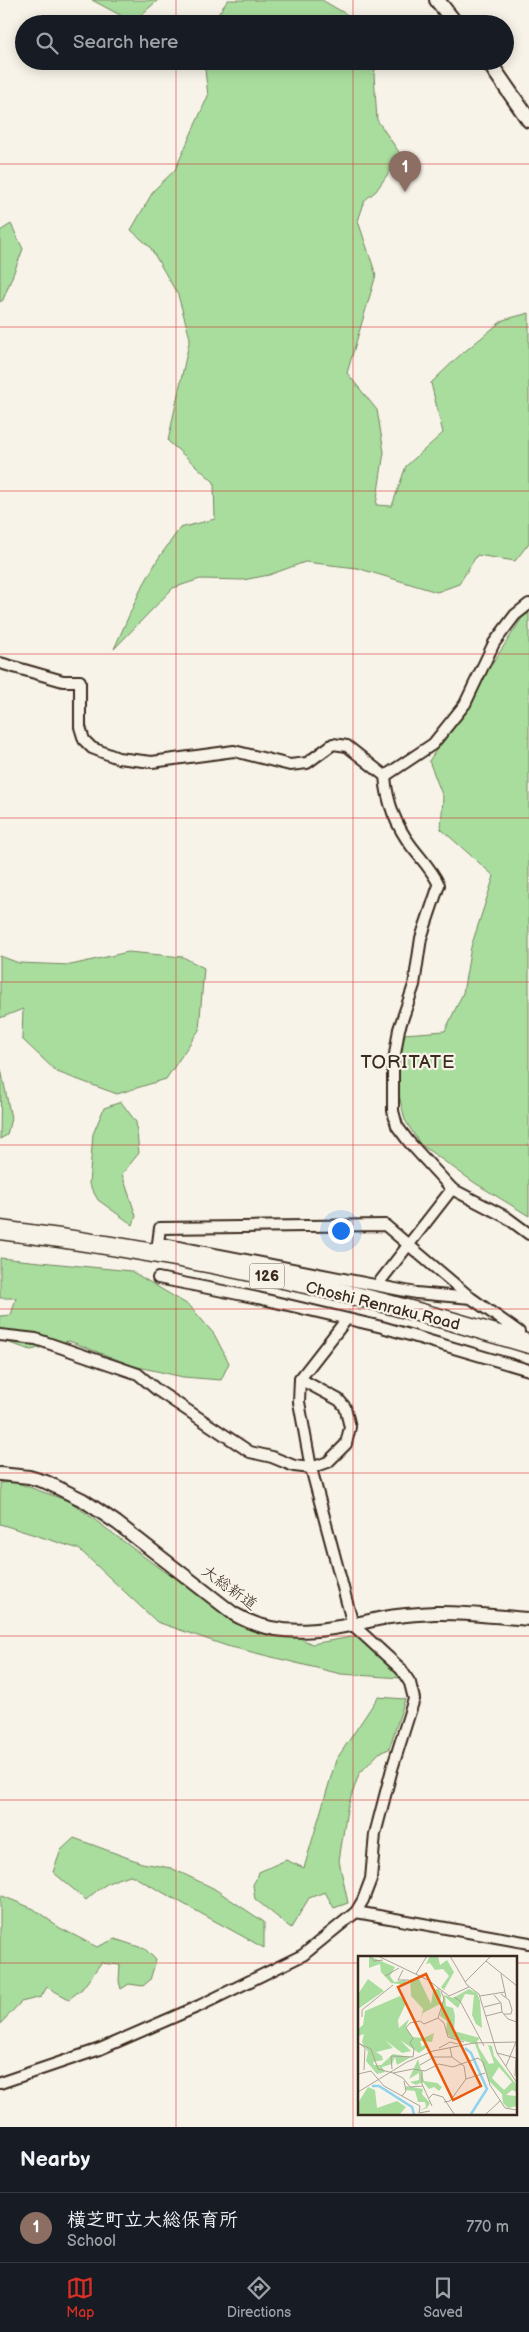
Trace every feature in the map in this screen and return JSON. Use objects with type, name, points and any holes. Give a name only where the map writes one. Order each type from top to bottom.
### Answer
[{"type":"highway","name":"Choshi Renraku Road","points":[[0,1230],[79,1240],[221,1266],[524,1338]]},
{"type":"main road","points":[[437,0],[449,15]]},
{"type":"main road","points":[[494,70],[529,120]]},
{"type":"street","points":[[385,776],[433,744],[465,704],[494,643],[515,615],[529,604]]},
{"type":"street","points":[[0,663],[63,682],[80,681],[80,727],[84,740],[92,748],[118,758],[152,762],[234,751],[290,765],[307,763],[333,744],[347,746],[385,776],[391,811],[411,846],[435,876],[439,886],[421,938],[414,985],[399,1029],[393,1067],[393,1111],[397,1126],[452,1189],[506,1217],[529,1234]]},
{"type":"street","points":[[378,1284],[452,1189]]},
{"type":"street","points":[[471,1298],[416,1293],[378,1284],[158,1243],[160,1228],[385,1226],[471,1298],[524,1338]]},
{"type":"street","points":[[158,1278],[258,1298],[382,1327],[529,1370]]},
{"type":"street","points":[[0,2083],[100,2049],[199,2006],[303,1955],[356,1912],[371,1879],[375,1834],[392,1769],[414,1699],[410,1683],[401,1669],[353,1625],[311,1468],[298,1402],[300,1379],[346,1320]]},
{"type":"street","points":[[0,1335],[36,1339],[138,1374],[165,1396],[250,1452],[272,1457],[294,1466],[311,1468],[328,1462],[346,1444],[350,1427],[345,1407],[339,1400],[300,1379]]},
{"type":"street","name":"大総新道","points":[[0,1474],[38,1480],[83,1500],[117,1522],[234,1614],[249,1622],[300,1632],[353,1625],[380,1618],[434,1613],[529,1620]]},
{"type":"street","points":[[356,1912],[529,1943]]},
{"type":"green space","points":[[92,0],[158,0],[141,15],[120,15]]},
{"type":"green space","points":[[228,0],[322,0],[348,15],[217,15]]},
{"type":"green space","points":[[205,70],[375,70],[377,120],[401,155],[376,191],[365,200],[358,221],[376,275],[347,373],[377,410],[384,452],[376,505],[392,506],[406,466],[443,433],[431,383],[458,357],[503,320],[529,313],[529,543],[515,561],[477,555],[459,584],[437,592],[357,568],[305,562],[269,575],[243,580],[200,579],[173,588],[114,649],[140,591],[158,559],[180,528],[215,519],[214,482],[168,441],[190,338],[178,295],[150,247],[131,230],[154,190],[175,170],[208,96]]},
{"type":"green space","points":[[11,224],[23,249],[3,300],[0,302],[0,231]]},
{"type":"green space","points":[[529,613],[529,1216],[475,1183],[420,1144],[405,1120],[397,1087],[404,1034],[445,1031],[463,993],[471,947],[494,876],[441,829],[443,797],[429,761],[522,618]]},
{"type":"green space","points":[[128,952],[183,957],[204,968],[199,1030],[166,1079],[117,1094],[57,1072],[22,1039],[23,1009],[0,1018],[0,956],[19,963],[71,965]]},
{"type":"green space","points":[[1,1069],[11,1118],[7,1135],[0,1139]]},
{"type":"green space","points":[[121,1102],[136,1122],[139,1153],[122,1174],[136,1216],[133,1225],[98,1200],[89,1184],[93,1134],[104,1108]]},
{"type":"green space","points":[[0,1258],[131,1271],[190,1306],[214,1334],[229,1363],[221,1380],[183,1377],[134,1366],[69,1341],[31,1350],[0,1340],[0,1316],[11,1315],[16,1298],[0,1298]]},
{"type":"green space","points":[[15,1482],[71,1502],[163,1571],[312,1644],[357,1636],[401,1678],[341,1674],[227,1646],[157,1622],[79,1549],[0,1524],[0,1483]]},
{"type":"green space","points":[[378,1697],[405,1699],[389,1749],[379,1753],[359,1774],[347,1809],[339,1861],[348,1903],[334,1908],[325,1892],[309,1898],[291,1928],[255,1899],[253,1885],[259,1872],[286,1860],[304,1868],[336,1760]]},
{"type":"green space","points":[[74,1838],[142,1863],[171,1868],[213,1888],[264,1922],[264,1948],[131,1875],[107,1884],[86,1900],[53,1872],[61,1850]]},
{"type":"green space","points":[[0,1895],[34,1909],[60,1928],[97,1947],[115,1939],[145,1949],[156,1960],[150,1980],[143,1986],[129,1984],[121,1989],[119,1981],[120,1965],[101,1963],[82,1989],[69,1999],[47,1987],[41,1997],[21,2002],[0,2024]]},
{"type":"tunnel","points":[[346,1320],[367,1296]]},
{"type":"place","name":"横芝町立大総保育所","points":[[405,192]]},
{"type":"district","name":"TORITATE","points":[[408,1061]]}]
